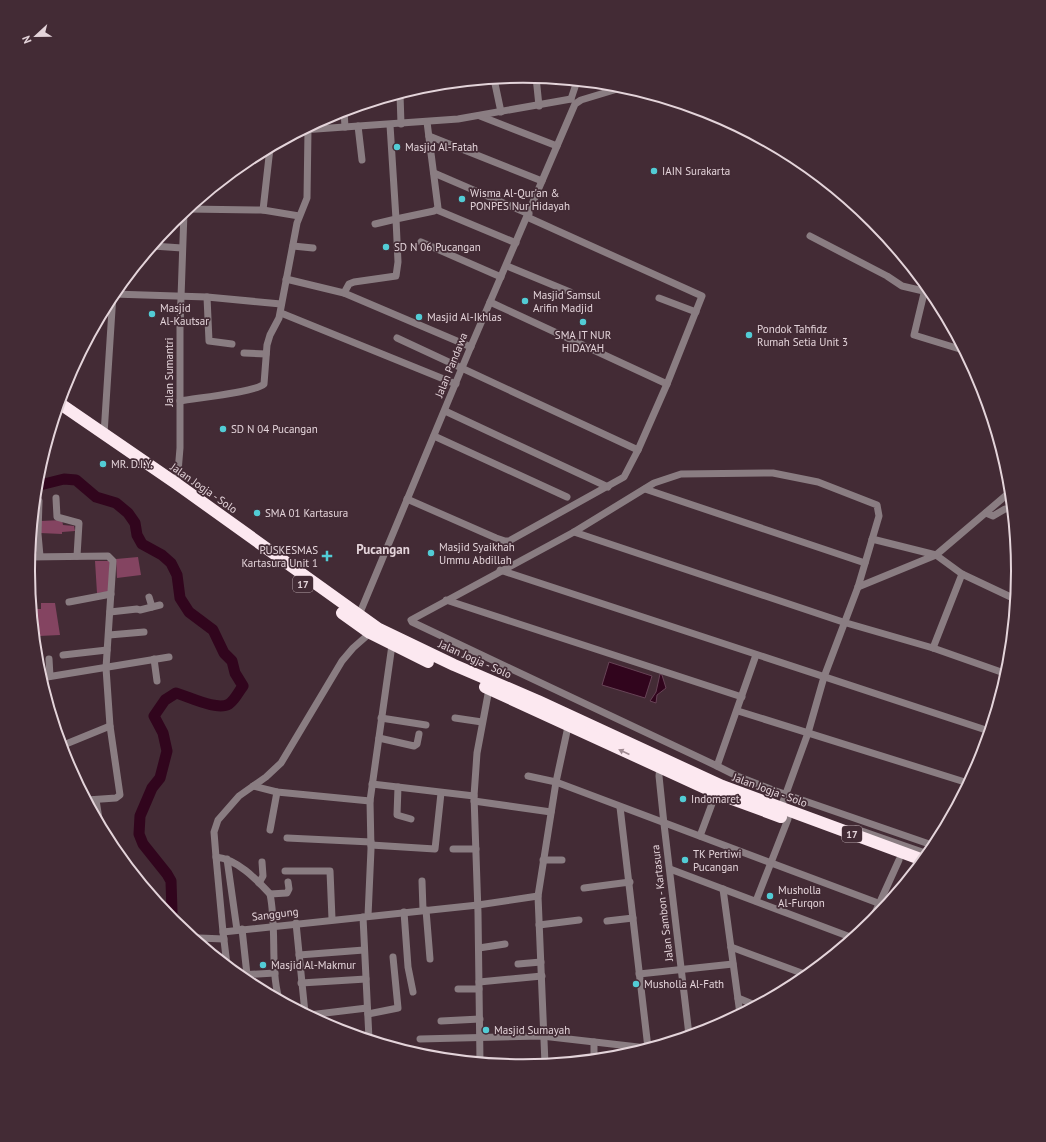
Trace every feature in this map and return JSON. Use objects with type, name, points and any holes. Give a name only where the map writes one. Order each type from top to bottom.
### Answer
[{"type":"highway","name":"Jalan Jogja - Solo","points":[[64,406],[177,484],[370,633],[395,642],[570,721],[661,764],[716,793],[782,812],[803,814],[917,858]]},
{"type":"highway","name":"Jalan Jogja - Solo","points":[[61,414],[359,615],[395,642],[489,689],[570,721]]},
{"type":"highway","name":"Jalan Jogja - Solo","points":[[661,764],[722,786],[782,812],[913,864]]},
{"type":"street","points":[[537,83],[539,106]]},
{"type":"street","points":[[495,84],[501,112]]},
{"type":"street","name":"Jalan Pandawa","points":[[359,615],[463,368],[470,347],[507,266],[557,146],[574,101],[576,86]]},
{"type":"street","points":[[315,129],[390,125],[480,116],[574,101],[610,91]]},
{"type":"street","points":[[400,99],[401,124]]},
{"type":"street","points":[[480,116],[557,146]]},
{"type":"street","points":[[344,117],[345,127]]},
{"type":"street","points":[[427,122],[438,205],[437,210]]},
{"type":"street","points":[[344,293],[349,284],[354,282],[397,275],[396,219],[390,125]]},
{"type":"street","points":[[358,126],[362,160]]},
{"type":"street","points":[[180,400],[263,386],[266,354],[270,335],[281,313],[281,304],[299,216],[307,198],[305,134]]},
{"type":"street","points":[[429,136],[542,181]]},
{"type":"street","points":[[263,210],[269,154]]},
{"type":"street","points":[[407,499],[507,542],[624,477],[638,450],[667,384],[702,296],[434,173]]},
{"type":"street","points":[[196,209],[263,210],[299,216]]},
{"type":"street","points":[[375,224],[437,210],[516,243]]},
{"type":"street","name":"Jalan Sumantri","points":[[177,484],[179,471],[184,221]]},
{"type":"street","points":[[810,236],[887,276],[902,286],[921,289]]},
{"type":"street","points":[[421,242],[501,277]]},
{"type":"street","points":[[159,246],[182,248]]},
{"type":"street","points":[[293,246],[313,248]]},
{"type":"street","points":[[507,266],[570,292]]},
{"type":"street","points":[[286,279],[344,293],[470,347]]},
{"type":"street","points":[[123,292],[207,297],[281,304]]},
{"type":"street","points":[[925,295],[914,335],[957,348]]},
{"type":"street","points":[[207,297],[209,341],[232,344]]},
{"type":"street","points":[[659,298],[696,312]]},
{"type":"street","points":[[490,302],[667,384]]},
{"type":"street","points":[[104,434],[115,303]]},
{"type":"street","points":[[281,313],[456,384]]},
{"type":"street","points":[[397,338],[638,450]]},
{"type":"street","points":[[244,353],[266,354]]},
{"type":"street","points":[[445,411],[608,487]]},
{"type":"street","points":[[434,436],[567,497]]},
{"type":"street","points":[[756,901],[770,863],[787,794],[808,733],[824,677],[843,622],[858,587],[880,512],[877,505],[818,482],[768,472],[681,474],[654,484],[574,532],[500,570],[413,619],[412,622],[737,776],[787,794],[928,844]]},
{"type":"street","points":[[645,489],[865,563]]},
{"type":"street","points":[[858,587],[936,555],[1005,496]]},
{"type":"street","points":[[56,498],[57,518],[79,523],[77,556]]},
{"type":"street","points":[[39,510],[38,534],[40,556]]},
{"type":"street","points":[[986,513],[993,516],[1007,510]]},
{"type":"street","points":[[574,532],[843,622],[932,648],[1001,672]]},
{"type":"street","points":[[872,539],[936,555],[962,574],[1010,597]]},
{"type":"street","points":[[35,556],[109,556],[112,558],[114,564],[106,668],[110,726],[120,796],[92,800]]},
{"type":"street","points":[[500,570],[984,730]]},
{"type":"street","points":[[932,648],[962,574]]},
{"type":"street","points":[[69,602],[111,594]]},
{"type":"street","points":[[149,597],[152,607]]},
{"type":"street","points":[[446,600],[742,697]]},
{"type":"street","points":[[110,612],[140,610],[160,605]]},
{"type":"street","points":[[109,635],[144,632]]},
{"type":"street","points":[[226,958],[214,832],[218,820],[239,796],[270,774],[281,763],[342,661],[353,648],[370,633]]},
{"type":"street","points":[[369,1034],[364,950],[371,843],[370,801],[381,718],[395,642],[414,641],[572,712],[782,812]]},
{"type":"street","points":[[63,655],[107,650]]},
{"type":"street","points":[[717,766],[738,711],[756,655]]},
{"type":"street","points":[[47,677],[169,657]]},
{"type":"street","points":[[49,659],[50,676]]},
{"type":"street","points":[[154,660],[157,681]]},
{"type":"street","points":[[480,1057],[478,905],[474,799],[475,770],[482,722],[489,689]]},
{"type":"street","points":[[738,711],[963,782]]},
{"type":"street","points":[[381,718],[426,725]]},
{"type":"street","points":[[455,718],[482,722]]},
{"type":"street","points":[[544,1058],[542,1036],[542,976],[538,896],[550,812],[570,721]]},
{"type":"street","points":[[67,744],[110,726]]},
{"type":"street","points":[[379,738],[414,746],[417,744],[419,734]]},
{"type":"street","name":"Jalan Sambon - Kartasura","points":[[661,764],[664,824],[688,1030]]},
{"type":"street","points":[[528,776],[556,782],[664,824],[880,903]]},
{"type":"street","points":[[372,784],[440,792],[550,812]]},
{"type":"street","points":[[253,786],[277,792],[370,801]]},
{"type":"street","points":[[398,787],[397,815],[411,819]]},
{"type":"street","points":[[270,830],[277,792]]},
{"type":"street","points":[[286,838],[371,843],[434,849],[440,792]]},
{"type":"street","points":[[700,836],[716,793]]},
{"type":"street","points":[[96,800],[98,811]]},
{"type":"street","points":[[620,807],[630,882],[646,1043]]},
{"type":"street","points":[[803,814],[922,852]]},
{"type":"street","points":[[454,849],[476,849]]},
{"type":"street","points":[[216,857],[227,859],[259,882],[270,894],[274,926],[275,981],[278,993]]},
{"type":"street","points":[[227,859],[247,973]]},
{"type":"street","points":[[543,860],[562,860]]},
{"type":"street","points":[[884,900],[899,860]]},
{"type":"street","points":[[259,882],[263,876],[262,862]]},
{"type":"street","points":[[670,869],[847,936]]},
{"type":"street","points":[[285,871],[330,871],[332,919]]},
{"type":"street","points":[[422,881],[430,959]]},
{"type":"street","points":[[270,894],[286,893],[289,889],[288,882]]},
{"type":"street","points":[[584,888],[630,882]]},
{"type":"street","points":[[723,889],[739,1009]]},
{"type":"street","name":"Sanggung","points":[[201,938],[223,935],[239,930],[332,919],[366,917],[478,905],[538,896]]},
{"type":"street","points":[[404,912],[408,967],[413,992]]},
{"type":"street","points":[[607,921],[633,918]]},
{"type":"street","points":[[539,925],[579,920]]},
{"type":"street","points":[[296,923],[304,1008]]},
{"type":"street","points":[[479,948],[505,944]]},
{"type":"street","points":[[731,947],[799,973]]},
{"type":"street","points":[[299,955],[364,950]]},
{"type":"street","points":[[319,1014],[398,1008],[394,957]]},
{"type":"street","points":[[518,964],[541,962]]},
{"type":"street","points":[[639,974],[733,964]]},
{"type":"street","points":[[249,975],[275,973]]},
{"type":"street","points":[[458,989],[542,976]]},
{"type":"street","points":[[301,983],[366,979]]},
{"type":"street","points":[[738,998],[750,1003]]},
{"type":"street","points":[[441,1021],[480,1019]]},
{"type":"street","points":[[420,1039],[542,1036],[632,1046]]},
{"type":"street","points":[[594,1042],[594,1054]]},
{"type":"shaded area","points":[[62,520],[63,525],[74,526],[75,531],[62,532],[62,534],[40,533],[41,521]]},
{"type":"shaded area","points":[[138,557],[141,575],[117,578],[116,559]]},
{"type":"shaded area","points":[[95,561],[110,561],[109,592],[97,593]]},
{"type":"shaded area","points":[[41,603],[55,603],[60,635],[39,636],[37,609],[41,609]]},
{"type":"shaded area","points":[[609,662],[652,676],[645,698],[602,685]]},
{"type":"shaded area","points":[[660,674],[662,675],[666,688],[657,695],[656,703],[650,701],[656,692]]},
{"type":"waterway","points":[[43,484],[64,479],[76,480],[96,497],[116,503],[128,513],[135,523],[137,535],[142,544],[162,555],[171,563],[177,575],[180,598],[189,612],[213,630],[224,653],[232,661],[235,673],[243,686],[235,698],[229,704],[224,706],[203,703],[176,693],[165,700],[154,716],[163,733],[167,751],[160,778],[152,788],[140,816],[139,834],[143,844],[171,881],[172,910]]},
{"type":"place","name":"Masjid Al-Fatah","points":[[397,147]]},
{"type":"place","name":"IAIN Surakarta","points":[[654,171]]},
{"type":"place","name":"Wisma Al-Qur'an & PONPES Nur Hidayah","points":[[462,199]]},
{"type":"place","name":"SD N 06 Pucangan","points":[[386,247]]},
{"type":"place","name":"Masjid Samsul Arifin Madjid","points":[[525,301]]},
{"type":"place","name":"Masjid Al-Kautsar","points":[[152,314]]},
{"type":"place","name":"Masjid Al-Ikhlas","points":[[419,317]]},
{"type":"place","name":"SMA IT NUR HIDAYAH","points":[[583,322]]},
{"type":"place","name":"Pondok Tahfidz Rumah Setia Unit 3","points":[[749,335]]},
{"type":"place","name":"SD N 04 Pucangan","points":[[223,429]]},
{"type":"place","name":"MR. D.I.Y.","points":[[103,464]]},
{"type":"place","name":"SMA 01 Kartasura","points":[[257,513]]},
{"type":"place","name":"Masjid Syaikhah Ummu Abdillah","points":[[431,553]]},
{"type":"place","name":"PUSKESMAS Kartasura Unit 1","points":[[327,556]]},
{"type":"place","name":"Indomaret","points":[[683,799]]},
{"type":"place","name":"TK Pertiwi Pucangan","points":[[685,860]]},
{"type":"place","name":"Musholla Al-Furqon","points":[[770,896]]},
{"type":"place","name":"Masjid Al-Makmur","points":[[263,965]]},
{"type":"place","name":"Musholla Al-Fath","points":[[636,984]]},
{"type":"place","name":"Masjid Sumayah","points":[[486,1030]]},
{"type":"district","name":"Pucangan","points":[[383,549]]}]
